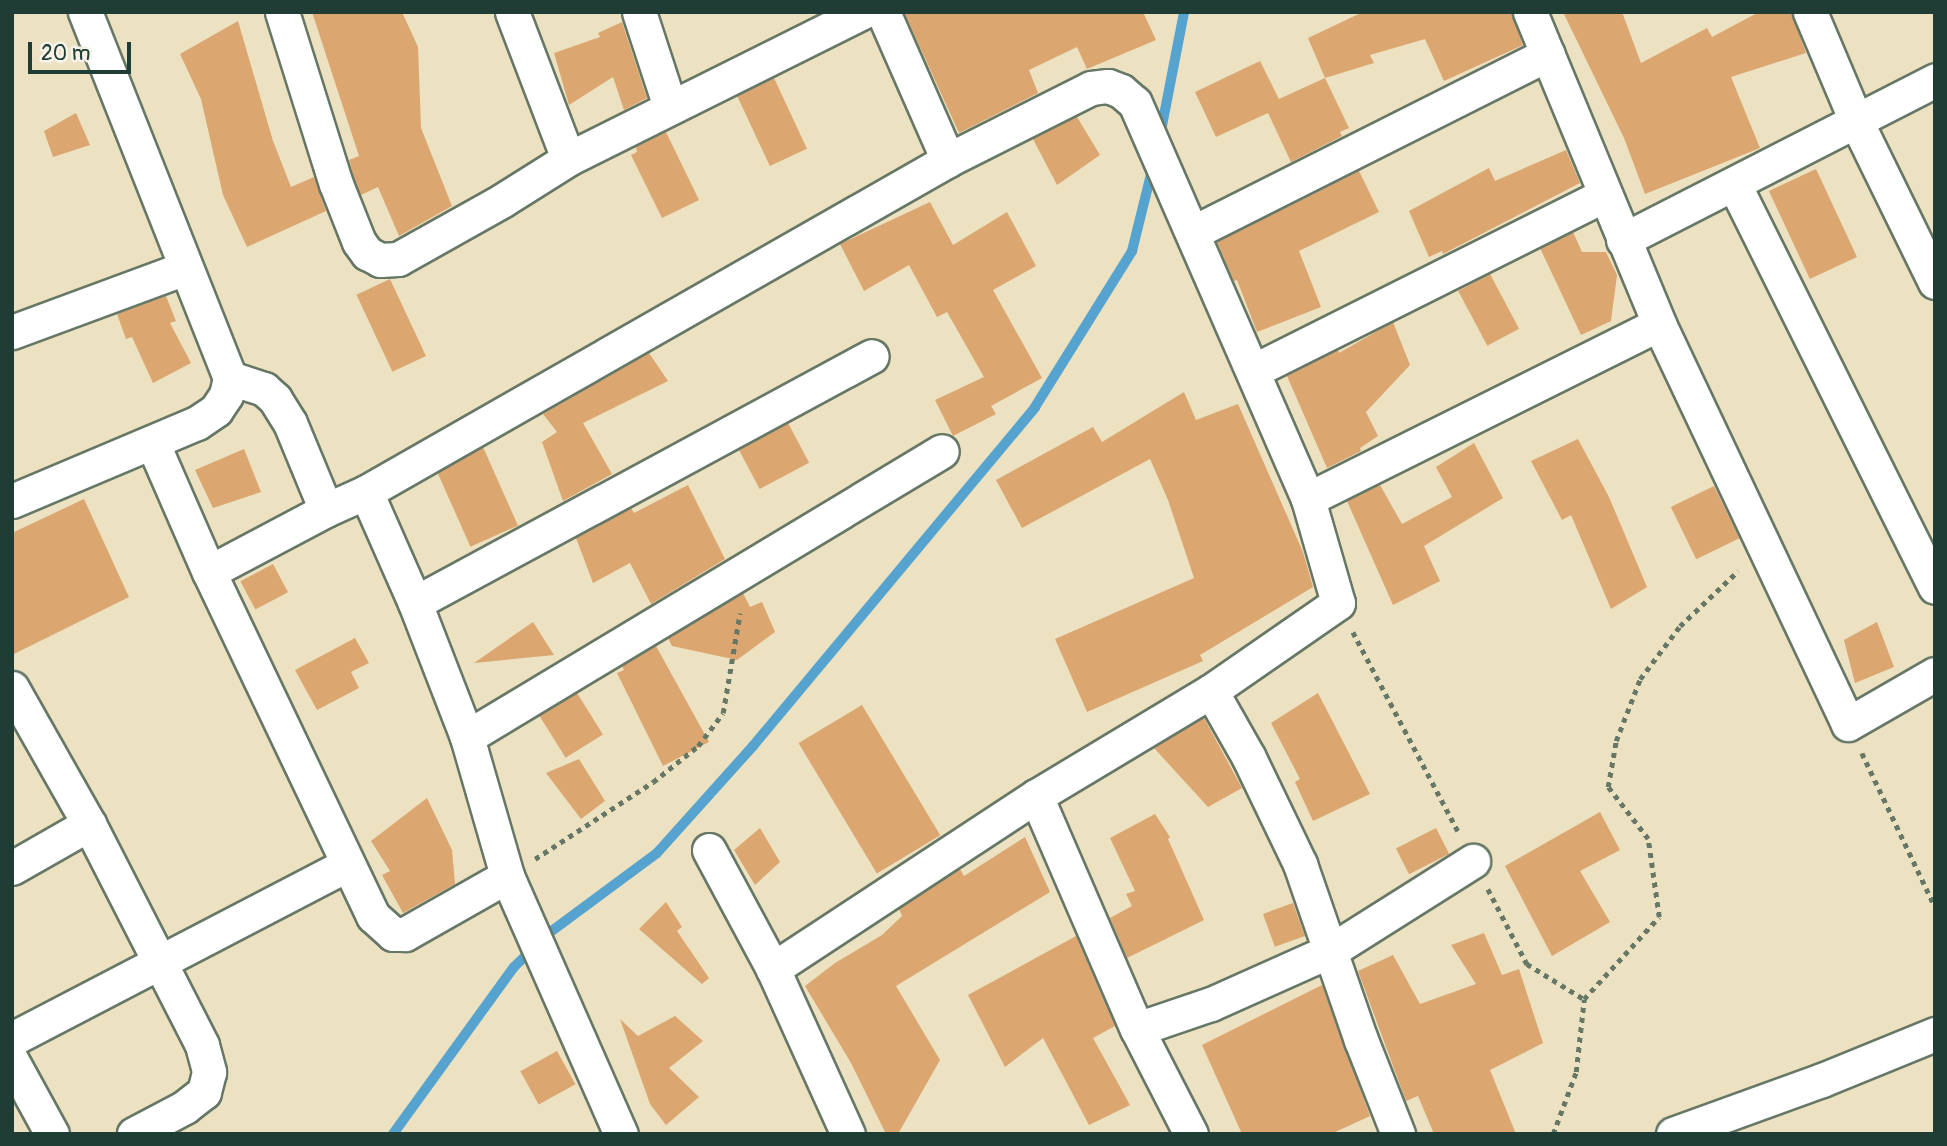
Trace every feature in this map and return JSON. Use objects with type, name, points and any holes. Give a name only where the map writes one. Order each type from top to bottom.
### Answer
[{"type":"street","points":[[12,501],[197,424],[216,410],[226,394],[230,378],[85,12]]},
{"type":"street","points":[[282,12],[341,196],[359,242],[367,253],[380,260],[398,258],[503,200],[568,159],[863,12]]},
{"type":"street","points":[[512,12],[568,159]]},
{"type":"street","points":[[639,12],[670,107]]},
{"type":"street","points":[[883,12],[948,160]]},
{"type":"street","points":[[1530,12],[1659,324],[1848,724],[1935,674]]},
{"type":"street","points":[[1810,12],[1857,122],[1935,282]]},
{"type":"street","points":[[1194,232],[1548,54]]},
{"type":"street","points":[[1623,240],[1935,80]]},
{"type":"street","points":[[209,572],[326,510],[366,492],[948,160],[1091,88],[1108,86],[1121,91],[1135,103],[1148,131],[1308,499],[1338,603],[1212,691],[1036,796],[773,970]]},
{"type":"street","points":[[1734,184],[1935,587]]},
{"type":"street","points":[[1253,371],[1604,195]]},
{"type":"street","points":[[12,332],[186,268]]},
{"type":"street","points":[[1308,499],[1659,324]]},
{"type":"street","points":[[415,603],[872,356]]},
{"type":"street","points":[[230,378],[264,389],[275,399],[290,423],[326,510]]},
{"type":"street","points":[[153,444],[209,572],[346,865],[373,916],[393,934],[405,934],[507,876]]},
{"type":"street","points":[[467,737],[942,451]]},
{"type":"street","points":[[366,492],[415,603],[467,737],[507,876],[621,1134]]},
{"type":"street","points":[[12,688],[89,824],[202,1045],[209,1072],[204,1092],[185,1107],[134,1134]]},
{"type":"street","points":[[1212,691],[1249,758],[1300,864],[1361,1040],[1398,1134]]},
{"type":"street","points":[[1036,796],[1137,1029],[1191,1134]]},
{"type":"street","points":[[12,868],[89,824]]},
{"type":"street","points":[[709,849],[773,970],[848,1134]]},
{"type":"street","points":[[1137,1029],[1211,1004],[1332,950],[1473,861]]},
{"type":"street","points":[[12,1039],[157,961],[346,865]]},
{"type":"street","points":[[1673,1134],[1822,1080],[1935,1034]]},
{"type":"street","points":[[12,1061],[52,1134]]},
{"type":"path","points":[[1553,1134],[1576,1072],[1584,999],[1659,917],[1648,839],[1608,788],[1616,740],[1640,679],[1680,626],[1765,547]]},
{"type":"path","points":[[507,876],[653,782],[698,746],[723,713],[748,568]]},
{"type":"path","points":[[1338,603],[1527,964],[1584,999]]},
{"type":"path","points":[[1848,724],[1935,908]]},
{"type":"building","points":[[312,12],[402,12],[418,47],[421,128],[452,206],[399,236],[378,187],[361,195],[354,178],[349,160],[359,156]]},
{"type":"building","points":[[904,12],[1143,12],[1156,40],[1087,69],[1077,47],[1029,70],[1038,93],[959,133]]},
{"type":"building","points":[[1363,12],[1511,12],[1523,45],[1444,81],[1425,39],[1370,55],[1374,63],[1325,78],[1308,38]]},
{"type":"building","points":[[1563,12],[1622,12],[1641,63],[1707,28],[1712,37],[1759,12],[1791,12],[1806,53],[1731,77],[1760,148],[1645,194],[1624,138]]},
{"type":"building","points":[[238,21],[273,141],[291,187],[314,177],[326,211],[247,247],[223,195],[201,99],[180,54]]},
{"type":"building","points":[[622,22],[647,98],[624,110],[613,77],[569,105],[554,53],[600,37],[598,33]]},
{"type":"building","points":[[1260,61],[1279,99],[1325,78],[1349,128],[1340,132],[1342,136],[1291,162],[1268,113],[1216,137],[1195,92]]},
{"type":"building","points":[[774,78],[807,149],[770,166],[737,95]]},
{"type":"building","points":[[76,113],[90,145],[53,157],[44,131]]},
{"type":"building","points":[[1077,117],[1100,155],[1057,185],[1033,139]]},
{"type":"building","points":[[666,132],[699,200],[662,218],[631,155],[637,152],[636,147]]},
{"type":"building","points":[[1566,150],[1580,183],[1443,254],[1442,251],[1429,257],[1409,211],[1489,168],[1495,181]]},
{"type":"building","points":[[1816,169],[1857,257],[1810,279],[1769,191]]},
{"type":"building","points":[[1359,171],[1379,212],[1299,251],[1321,307],[1257,332],[1237,280],[1234,281],[1217,242]]},
{"type":"building","points":[[930,202],[953,245],[1007,212],[1036,266],[993,290],[1042,378],[991,406],[996,414],[953,436],[935,400],[984,377],[947,312],[937,317],[909,265],[864,291],[840,244]]},
{"type":"building","points":[[1573,232],[1582,252],[1606,252],[1617,275],[1611,321],[1581,335],[1540,248]]},
{"type":"building","points":[[1490,274],[1519,329],[1487,346],[1458,291]]},
{"type":"building","points":[[390,279],[426,356],[392,372],[356,295]]},
{"type":"building","points":[[166,296],[176,321],[170,323],[191,363],[153,383],[132,337],[126,339],[117,314]]},
{"type":"building","points":[[1393,322],[1410,365],[1366,412],[1378,436],[1360,448],[1361,451],[1327,468],[1287,376],[1338,350],[1339,353]]},
{"type":"building","points":[[649,353],[668,381],[583,423],[612,474],[563,501],[542,442],[557,432],[543,414]]},
{"type":"building","points":[[1184,392],[1196,420],[1238,404],[1303,552],[1313,587],[1200,655],[1203,661],[1087,712],[1055,639],[1194,578],[1168,500],[1150,459],[1022,528],[996,480],[1093,427],[1102,442]]},
{"type":"building","points":[[788,423],[809,463],[760,489],[739,449]]},
{"type":"building","points":[[1578,439],[1609,497],[1647,587],[1611,609],[1571,515],[1562,520],[1531,461]]},
{"type":"building","points":[[1474,443],[1503,498],[1424,546],[1440,581],[1393,605],[1347,501],[1380,485],[1402,524],[1452,497],[1436,467]]},
{"type":"building","points":[[483,447],[518,526],[470,547],[435,468]]},
{"type":"building","points":[[244,449],[261,492],[213,508],[195,470]]},
{"type":"building","points":[[688,485],[725,559],[651,604],[630,563],[593,583],[576,538],[631,508],[634,513]]},
{"type":"building","points":[[1714,486],[1739,538],[1696,559],[1671,507]]},
{"type":"building","points":[[84,499],[129,597],[12,655],[12,533]]},
{"type":"building","points":[[273,564],[288,592],[255,610],[240,581]]},
{"type":"building","points":[[743,593],[750,607],[762,602],[775,632],[737,660],[672,646],[668,638]]},
{"type":"building","points":[[533,622],[554,655],[474,663]]},
{"type":"building","points":[[1877,622],[1894,667],[1855,683],[1844,640]]},
{"type":"building","points":[[355,638],[369,663],[351,672],[359,688],[317,710],[295,670]]},
{"type":"building","points":[[656,646],[709,742],[663,766],[617,673],[624,670],[622,666]]},
{"type":"building","points":[[577,693],[603,735],[566,758],[540,716]]},
{"type":"building","points":[[1318,693],[1370,794],[1313,821],[1295,782],[1300,779],[1271,723]]},
{"type":"building","points":[[862,705],[940,835],[877,873],[799,743]]},
{"type":"building","points":[[1204,718],[1242,788],[1208,807],[1154,748]]},
{"type":"building","points":[[579,759],[605,801],[581,819],[546,773]]},
{"type":"building","points":[[427,798],[452,850],[455,884],[403,913],[382,875],[390,871],[371,841]]},
{"type":"building","points":[[1600,812],[1620,850],[1580,871],[1610,922],[1552,956],[1505,866]]},
{"type":"building","points":[[1155,814],[1170,837],[1168,839],[1204,920],[1127,958],[1110,918],[1132,906],[1126,894],[1135,891],[1110,838]]},
{"type":"building","points":[[760,828],[780,862],[755,885],[734,850]]},
{"type":"building","points":[[1436,828],[1449,854],[1409,874],[1396,848]]},
{"type":"building","points":[[1025,837],[1050,892],[896,986],[940,1060],[898,1134],[886,1134],[851,1063],[805,986],[835,963],[882,935],[902,916],[899,909],[960,869],[964,876]]},
{"type":"building","points":[[666,902],[682,927],[677,931],[709,978],[702,984],[639,929]]},
{"type":"building","points":[[1293,903],[1305,936],[1275,947],[1263,914]]},
{"type":"building","points":[[1484,933],[1502,975],[1519,969],[1543,1043],[1490,1070],[1516,1134],[1434,1134],[1418,1096],[1406,1101],[1358,971],[1393,955],[1420,1004],[1476,984],[1451,945]]},
{"type":"building","points":[[1076,936],[1115,1026],[1093,1038],[1130,1105],[1089,1125],[1043,1038],[1005,1067],[968,995]]},
{"type":"building","points":[[1322,985],[1370,1116],[1331,1134],[1242,1134],[1202,1045]]},
{"type":"building","points":[[675,1016],[703,1041],[669,1068],[699,1097],[666,1125],[650,1104],[620,1019],[638,1036]]},
{"type":"building","points":[[557,1051],[575,1084],[539,1105],[520,1071]]},
{"type":"waterway","points":[[1160,136],[1184,12]]},
{"type":"waterway","points":[[393,1134],[514,967],[549,933],[657,853],[753,746],[1035,407],[1132,251],[1153,166]]}]
